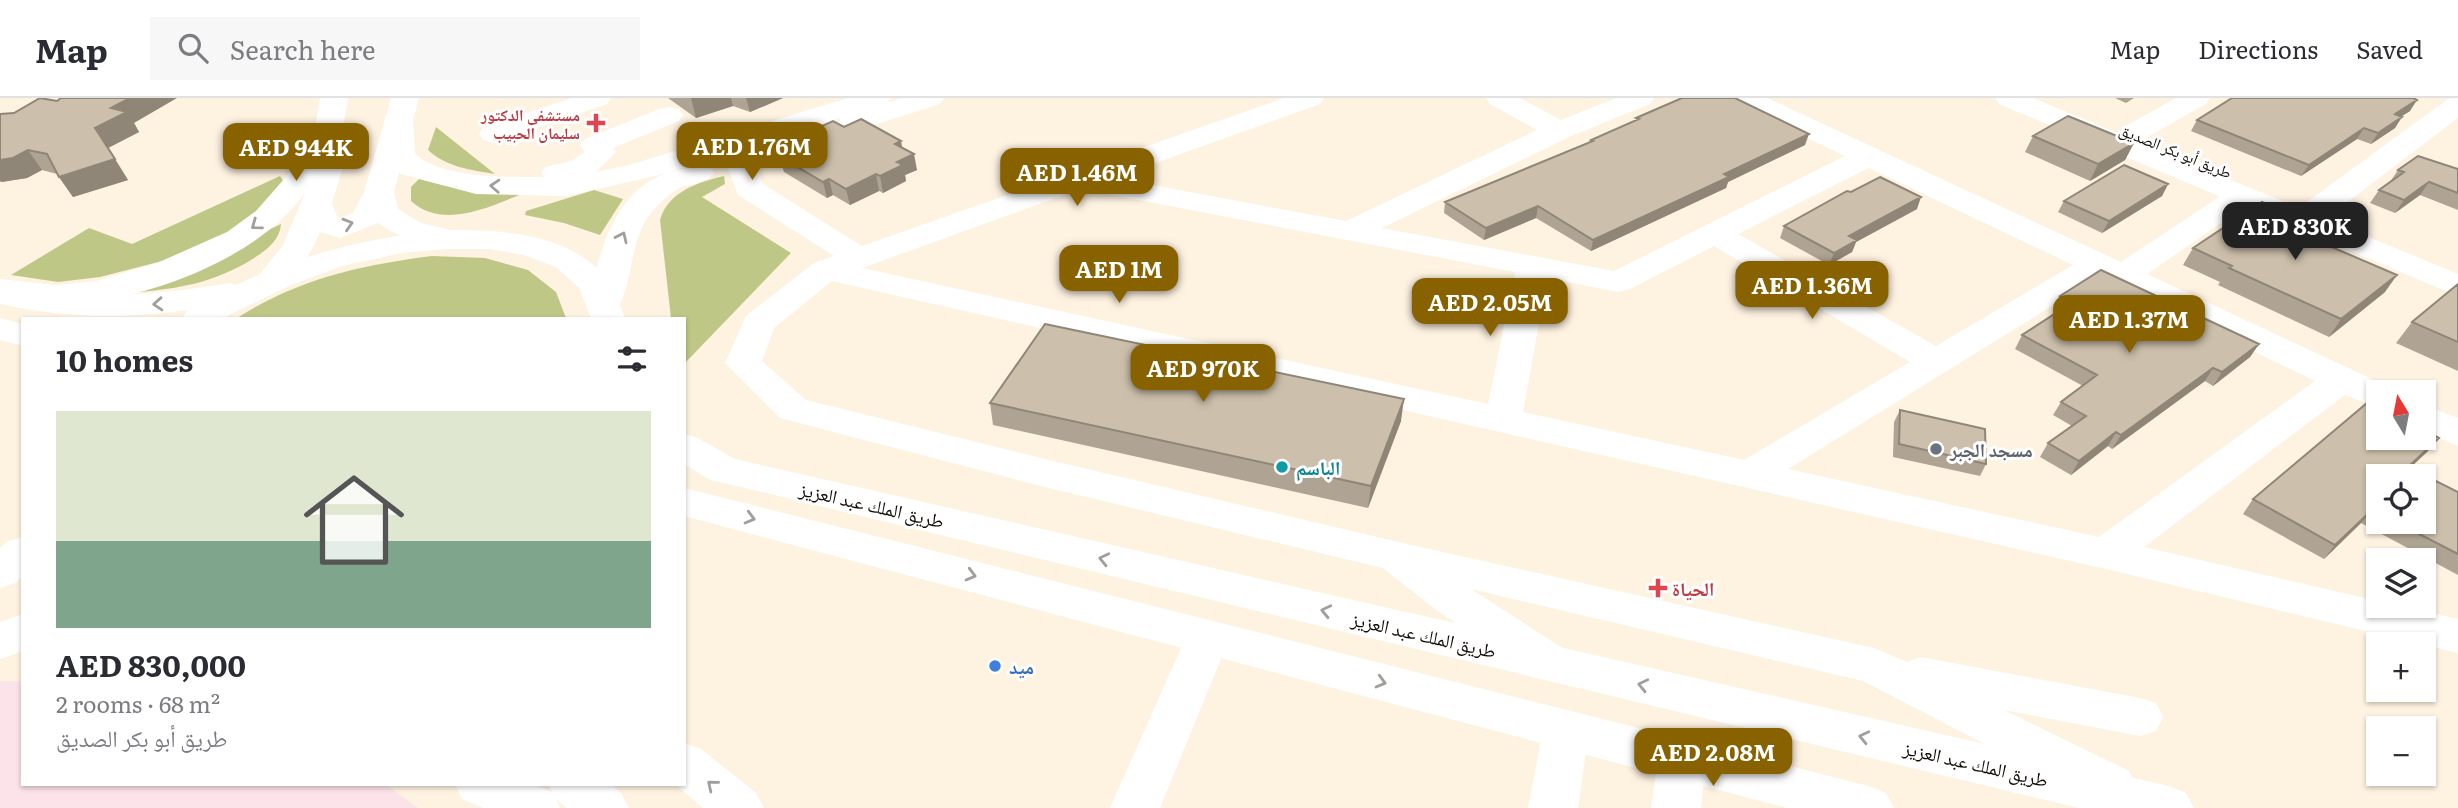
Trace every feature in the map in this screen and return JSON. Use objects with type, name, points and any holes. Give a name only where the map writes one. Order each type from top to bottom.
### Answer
[{"type":"main road","points":[[55,305],[121,307],[178,303],[262,284],[298,247],[317,203],[331,156],[328,135],[334,98]]},
{"type":"main road","points":[[493,134],[597,98]]},
{"type":"main road","points":[[403,103],[400,155],[412,168],[476,185],[568,187],[635,173],[877,98]]},
{"type":"main road","points":[[606,310],[618,241],[635,211],[664,185],[756,138],[930,98]]},
{"type":"main road","points":[[1309,98],[842,264],[758,323],[743,363],[793,410],[1049,474],[1874,666],[2140,717]]},
{"type":"main road","points":[[1500,98],[1559,131]]},
{"type":"main road","points":[[1350,231],[1559,131],[1640,98]]},
{"type":"main road","points":[[1745,98],[2366,390]]},
{"type":"main road","name":"طريق أبو بكر الصديق","points":[[2009,98],[2458,286]]},
{"type":"main road","name":"طريق أبو بكر الصديق","points":[[2049,98],[2458,266]]},
{"type":"main road","points":[[2134,133],[2196,98]]},
{"type":"main road","points":[[317,203],[323,222],[340,229],[365,219],[379,192],[403,103]]},
{"type":"main road","points":[[2318,209],[2409,155],[2449,106]]},
{"type":"main road","points":[[540,170],[550,173],[578,170],[595,160],[601,152],[595,145],[680,123],[741,115],[756,138]]},
{"type":"main road","points":[[0,291],[34,294],[77,293],[130,282],[180,265],[215,249],[256,227],[283,201],[328,135]]},
{"type":"main road","points":[[756,138],[741,163],[749,189],[842,264],[1503,421],[2106,554],[2458,636]]},
{"type":"main road","points":[[1079,180],[1618,282],[1869,156]]},
{"type":"main road","points":[[379,192],[383,214],[410,230],[444,238]]},
{"type":"main road","points":[[1749,475],[1937,362],[2111,270],[2242,195]]},
{"type":"main road","points":[[1714,233],[1937,362]]},
{"type":"main road","points":[[201,317],[262,284],[331,258],[377,247],[444,238],[502,240],[551,252],[586,273],[606,310]]},
{"type":"main road","points":[[1503,421],[1533,265]]},
{"type":"main road","points":[[0,291],[103,317]]},
{"type":"main road","points":[[0,329],[21,334]]},
{"type":"main road","points":[[0,345],[21,350]]},
{"type":"main road","points":[[2106,554],[2342,379]]},
{"type":"main road","points":[[2436,423],[2458,433]]},
{"type":"main road","name":"طريق الملك عبد العزيز","points":[[686,449],[704,466],[2158,805]]},
{"type":"main road","points":[[686,503],[1869,808]]},
{"type":"main road","points":[[0,572],[21,554]]},
{"type":"main road","points":[[1396,556],[1450,597],[1548,662]]},
{"type":"main road","points":[[0,642],[21,632]]},
{"type":"main road","points":[[1135,808],[1208,637]]},
{"type":"main road","points":[[1874,666],[2158,805]]},
{"type":"main road","points":[[1553,808],[1566,730]]},
{"type":"main road","points":[[1676,808],[1682,760]]},
{"type":"main road","points":[[686,765],[739,808]]},
{"type":"main road","points":[[484,786],[535,808]]},
{"type":"main road","points":[[575,786],[604,808]]},
{"type":"shaded area","points":[[0,681],[21,681],[21,786],[388,786],[418,808],[0,808]]},
{"type":"green space","points":[[436,127],[495,174],[459,167],[435,156],[428,150]]},
{"type":"green space","points":[[280,176],[286,185],[252,223],[170,259],[100,277],[58,282],[11,275],[89,228],[132,244]]},
{"type":"green space","points":[[724,176],[725,184],[702,197],[791,253],[686,362],[686,317],[671,317],[660,220],[664,210],[677,195],[704,181]]},
{"type":"green space","points":[[419,179],[446,186],[524,193],[466,213],[437,214],[424,210],[411,201],[411,187]]},
{"type":"green space","points":[[594,190],[623,199],[600,235],[564,223],[525,215],[526,211]]},
{"type":"green space","points":[[281,224],[278,236],[271,245],[237,268],[196,283],[137,292]]},
{"type":"green space","points":[[432,256],[485,258],[528,270],[556,292],[566,317],[239,317],[283,293],[331,276],[380,264]]},
{"type":"building","points":[[40,98],[57,101],[61,98],[130,98],[111,108],[127,112],[95,128],[115,159],[59,177],[47,154],[28,150],[13,158],[0,160],[0,114],[14,113]]},
{"type":"building","points":[[1682,98],[1735,98],[1809,134],[1724,174],[1729,177],[1593,240],[1538,206],[1486,228],[1445,202],[1593,141],[1591,140]]},
{"type":"building","points":[[2232,98],[2417,100],[2395,114],[2402,117],[2378,133],[2364,128],[2309,165],[2197,120]]},
{"type":"building","points":[[2068,116],[2134,143],[2098,164],[2033,136]]},
{"type":"building","points":[[861,119],[901,141],[895,144],[914,154],[897,162],[903,165],[880,176],[876,174],[846,189],[829,179],[823,182],[779,156],[801,146],[791,140],[833,121],[844,127]]},
{"type":"building","points":[[2418,156],[2458,169],[2458,193],[2429,182],[2404,200],[2379,190],[2404,172],[2398,170]]},
{"type":"building","points":[[2124,165],[2168,184],[2109,221],[2064,201]]},
{"type":"building","points":[[1880,177],[1921,197],[1849,236],[1857,240],[1834,253],[1784,226],[1847,191],[1851,192]]},
{"type":"building","points":[[2262,202],[2299,217],[2285,227],[2397,275],[2341,319],[2229,268],[2232,266],[2193,248]]},
{"type":"building","points":[[2101,270],[2259,344],[2222,372],[2213,368],[2121,435],[2116,432],[2079,461],[2048,443],[2086,416],[2061,402],[2097,375],[2022,335],[2073,302],[2060,296]]},
{"type":"building","points":[[2458,284],[2458,342],[2412,322]]},
{"type":"building","name":"الباسم","points":[[1045,324],[1404,399],[1371,486],[990,403]]},
{"type":"building","points":[[2366,404],[2366,450],[2426,450],[2411,464],[2366,464],[2366,516],[2335,545],[2253,499]]},
{"type":"building","points":[[1900,410],[1985,429],[1986,464],[1899,444]]},
{"type":"building","points":[[2436,481],[2458,492],[2458,554],[2419,534],[2436,534]]},
{"type":"place","name":"مستشفى الدكتور سليمان الحبيب","points":[[596,123]]},
{"type":"place","name":"مسجد الجبر","points":[[1936,449]]},
{"type":"place","name":"الباسم","points":[[1282,467]]},
{"type":"place","name":"الحياة","points":[[1658,588]]},
{"type":"place","name":"ميد","points":[[995,666]]}]
